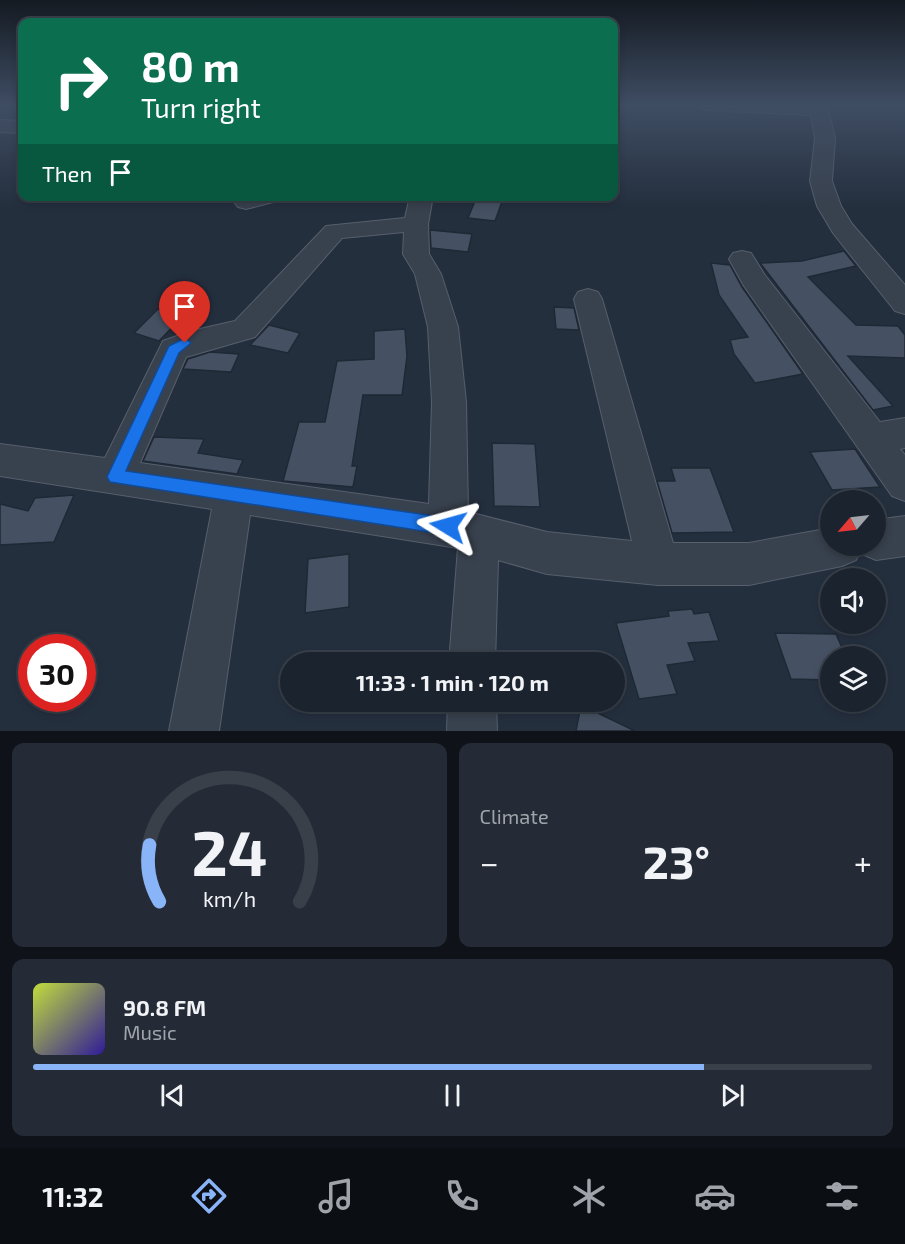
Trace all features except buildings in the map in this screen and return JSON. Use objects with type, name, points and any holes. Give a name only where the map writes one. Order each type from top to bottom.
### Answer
[{"type":"street","points":[[825,139],[821,181],[830,206],[848,236],[905,304]]},
{"type":"street","points":[[115,477],[174,350],[196,340],[233,335],[245,329],[335,231],[419,210],[416,254],[428,274],[443,327],[463,531],[471,652]]},
{"type":"street","points":[[742,259],[754,280],[905,484]]},
{"type":"street","points":[[588,299],[658,564]]},
{"type":"street","points":[[871,439],[905,433]]},
{"type":"street","points":[[0,460],[463,531],[547,553],[658,564],[749,564],[820,550]]},
{"type":"street","points":[[194,731],[234,495]]},
{"type":"street","points":[[886,539],[905,536]]},
{"type":"street","points":[[472,712],[472,731]]},
{"type":"route","points":[[185,343],[174,350],[167,363],[115,477],[448,526]]}]
